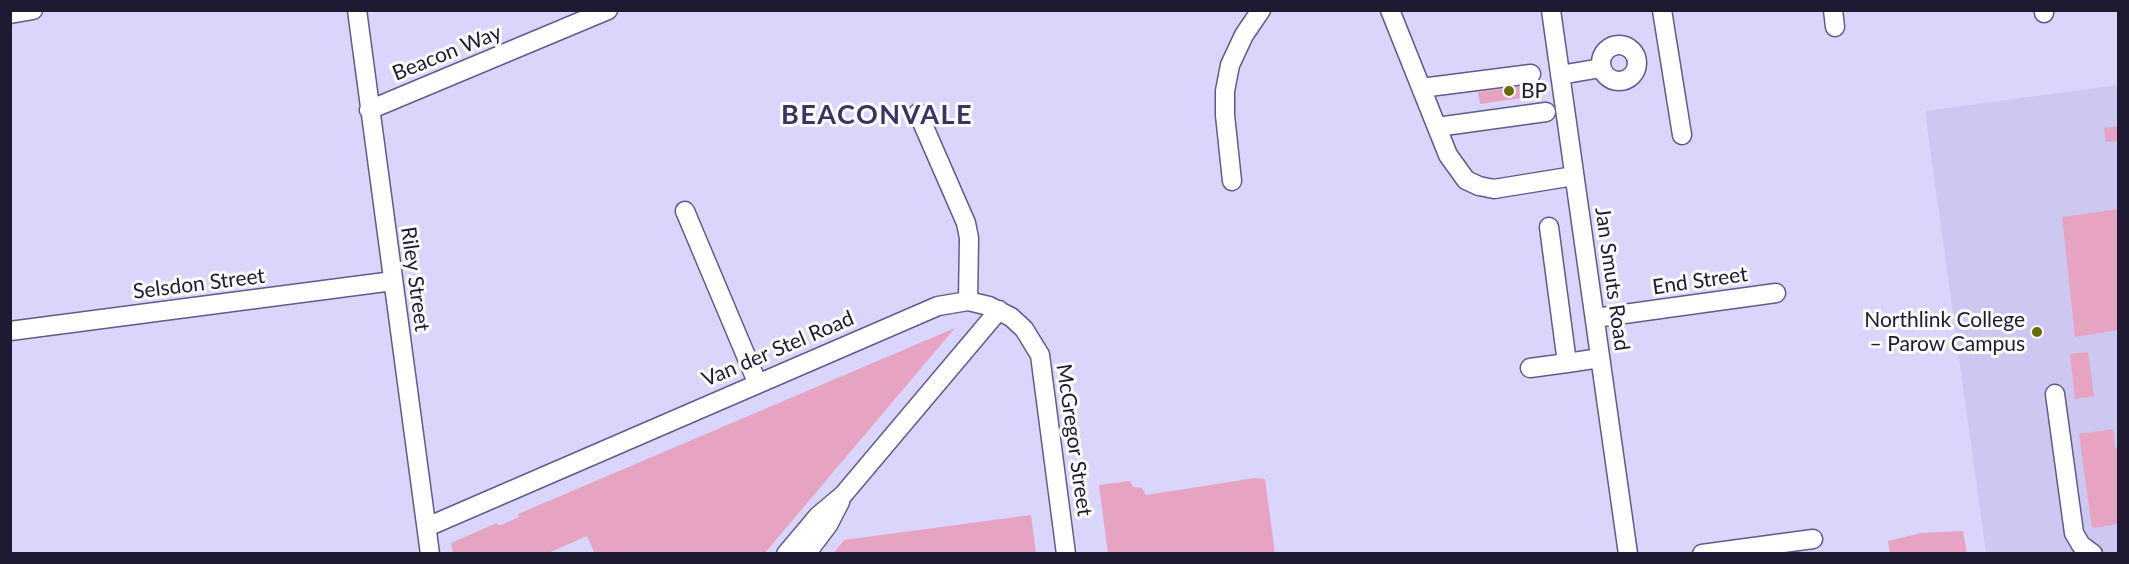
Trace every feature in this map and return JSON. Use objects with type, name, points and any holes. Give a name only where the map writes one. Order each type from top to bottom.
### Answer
[{"type":"street","points":[[10,14],[33,10]]},
{"type":"street","name":"Riley Street","points":[[357,10],[430,554]]},
{"type":"street","name":"Beacon Way","points":[[369,110],[583,16],[608,10]]},
{"type":"street","points":[[1232,181],[1225,115],[1225,91],[1230,65],[1244,35],[1261,10]]},
{"type":"street","points":[[1390,10],[1437,127],[1456,169],[1466,180],[1494,189],[1574,176]]},
{"type":"street","name":"Jan Smuts Road","points":[[1551,10],[1628,554]]},
{"type":"street","points":[[1662,10],[1682,135]]},
{"type":"street","points":[[1560,75],[1601,68],[1601,59],[1611,46],[1628,46],[1637,60],[1669,55]]},
{"type":"street","points":[[1421,88],[1531,74]]},
{"type":"street","points":[[918,112],[966,223],[969,238],[968,301]]},
{"type":"street","points":[[1437,127],[1546,112]]},
{"type":"street","points":[[685,211],[757,382]]},
{"type":"street","points":[[1549,227],[1567,363]]},
{"type":"street","name":"Selsdon Street","points":[[10,331],[393,281]]},
{"type":"street","name":"End Street","points":[[1595,318],[1776,293]]},
{"type":"street","name":"McGregor Street","points":[[968,301],[999,310],[1024,329],[1040,355],[1066,554]]},
{"type":"street","name":"Van der Stel Road","points":[[427,527],[757,382],[938,306],[968,301]]},
{"type":"street","points":[[786,554],[818,516],[843,495],[999,310]]},
{"type":"street","points":[[1530,368],[1600,358]]},
{"type":"street","points":[[2055,394],[2074,533],[2081,545],[2093,554]]},
{"type":"street","points":[[806,554],[828,525],[843,495]]},
{"type":"street","points":[[1702,554],[1813,540]]},
{"type":"shaded area","name":"Northlink College – Parow Campus","points":[[2118,85],[2118,553],[1986,553],[1925,111]]},
{"type":"building","points":[[1539,81],[1541,95],[1480,104],[1478,92],[1532,85]]},
{"type":"building","points":[[2118,126],[2118,141],[2106,142],[2104,128]]},
{"type":"building","points":[[2118,209],[2118,330],[2075,337],[2062,217]]},
{"type":"building","points":[[955,328],[764,554],[595,554],[587,536],[546,554],[453,554],[451,543],[497,523],[499,526],[519,517],[518,514]]},
{"type":"building","points":[[2088,352],[2094,396],[2075,399],[2070,354]]},
{"type":"building","points":[[2113,429],[2115,448],[2118,448],[2118,524],[2092,528],[2079,434]]},
{"type":"building","points":[[1255,478],[1265,479],[1275,554],[1108,554],[1099,485],[1130,481],[1133,487],[1142,488],[1146,495]]},
{"type":"building","points":[[1031,515],[1036,554],[833,554],[844,540]]},
{"type":"building","points":[[1963,531],[1967,554],[1890,554],[1888,541],[1921,533]]},
{"type":"place","name":"BP","points":[[1509,91]]},
{"type":"place","name":"Northlink College – Parow Campus","points":[[2037,332]]},
{"type":"district","name":"BEACONVALE","points":[[877,115]]}]
